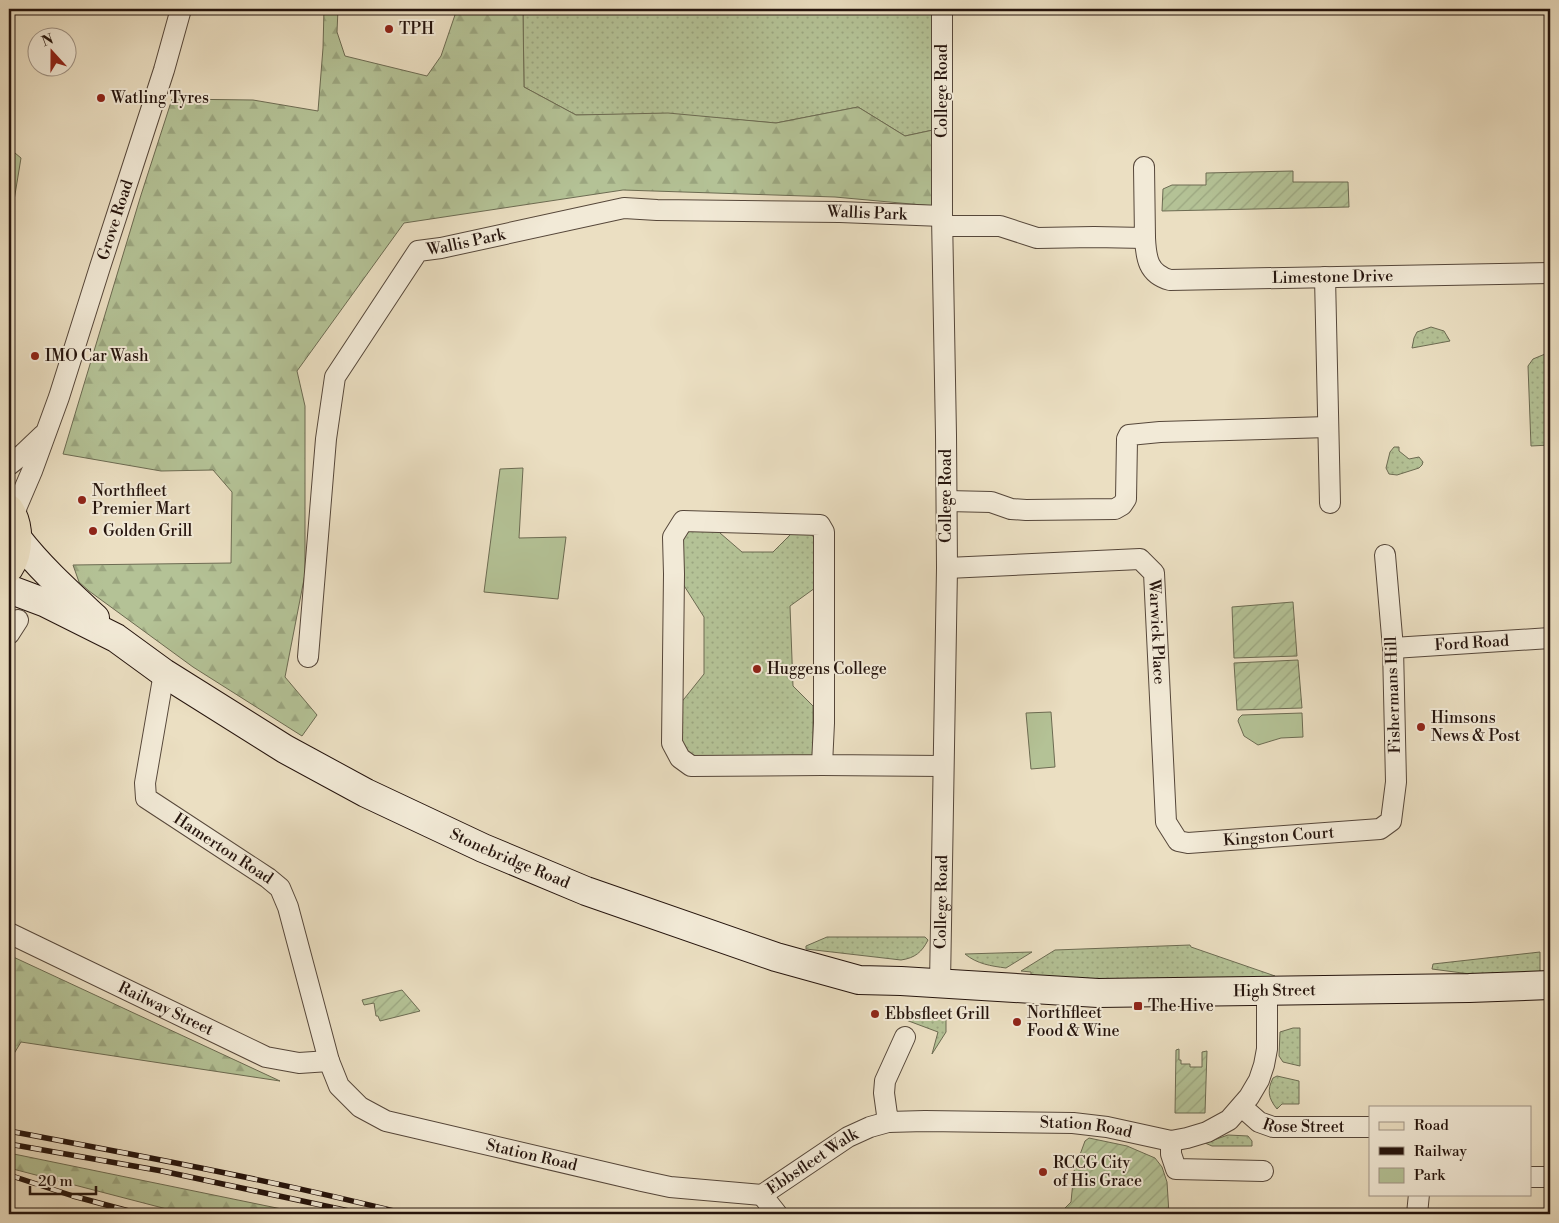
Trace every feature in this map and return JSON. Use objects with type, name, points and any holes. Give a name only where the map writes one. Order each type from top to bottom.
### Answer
[{"type":"main road","points":[[9,568],[12,563],[14,522]]},
{"type":"main road","name":"Stonebridge Road","points":[[14,522],[28,553],[116,638],[164,672],[285,749],[366,794],[483,848],[586,891],[776,957],[859,980],[940,984]]},
{"type":"main road","name":"Stonebridge Road","points":[[9,591],[14,591],[46,603],[116,638]]},
{"type":"main road","name":"High Street","points":[[940,984],[1098,993],[1267,992],[1550,985]]},
{"type":"street","name":"Grove Road","points":[[14,522],[17,506],[60,397],[164,70],[181,9]]},
{"type":"street","name":"College Road","points":[[940,984],[947,568],[942,9]]},
{"type":"street","name":"Limestone Drive","points":[[1144,167],[1146,255],[1150,266],[1159,276],[1170,280],[1550,273]]},
{"type":"street","name":"Wallis Park","points":[[308,657],[326,439],[335,377],[418,251],[441,248],[624,208],[840,212],[1000,226],[1037,238],[1145,238]]},
{"type":"street","points":[[1325,278],[1330,502]]},
{"type":"street","points":[[947,501],[991,502],[1012,510],[1113,510],[1120,507],[1126,500],[1127,439],[1131,434],[1328,427]]},
{"type":"street","name":"Grove Road","points":[[9,465],[24,454],[47,431]]},
{"type":"street","points":[[822,764],[824,723],[824,532],[820,525],[683,521],[673,537],[672,743],[680,758],[692,766],[822,764],[943,766]]},
{"type":"street","name":"Fishermans Hill","points":[[1380,829],[1391,821],[1396,782],[1393,648],[1385,555]]},
{"type":"street","name":"Warwick Place","points":[[947,568],[1140,559],[1154,573],[1166,822],[1178,841]]},
{"type":"street","name":"Ford Road","points":[[1393,648],[1550,638]]},
{"type":"street","name":"Hamerton Road","points":[[164,672],[145,783],[145,796],[147,800],[268,878],[280,888],[288,907],[329,1061]]},
{"type":"street","name":"Kingston Court","points":[[1178,841],[1188,843],[1380,829]]},
{"type":"street","name":"Railway Street","points":[[9,933],[266,1057],[299,1064],[329,1061]]},
{"type":"street","name":"Station Road","points":[[888,1122],[925,1120],[1072,1123],[1107,1127],[1171,1141],[1217,1128],[1229,1120],[1242,1107],[1255,1088],[1266,1058],[1268,1039],[1267,992]]},
{"type":"street","points":[[888,1122],[884,1094],[885,1081],[905,1037]]},
{"type":"street","name":"Station Road","points":[[329,1061],[340,1086],[360,1107],[386,1120],[670,1187],[762,1195]]},
{"type":"street","name":"Rose Street","points":[[1242,1107],[1259,1122],[1273,1127],[1369,1128]]},
{"type":"street","name":"Ebbsfleet Walk","points":[[777,1214],[762,1195],[848,1137],[870,1127],[888,1122]]},
{"type":"street","points":[[1171,1141],[1176,1169],[1263,1171]]},
{"type":"street","points":[[1532,1177],[1550,1177]]},
{"type":"street","points":[[1417,1214],[1418,1196]]},
{"type":"green space","points":[[324,9],[338,9],[337,32],[345,56],[427,76],[441,56],[457,9],[525,9],[523,12],[524,87],[576,115],[668,113],[776,123],[858,107],[905,136],[933,130],[933,206],[835,197],[623,190],[404,223],[297,371],[305,406],[305,574],[285,677],[317,715],[302,736],[193,667],[89,591],[79,582],[73,565],[231,563],[232,492],[213,470],[161,471],[63,454],[172,99],[253,100],[318,111]]},
{"type":"green space","points":[[525,9],[934,9],[933,130],[905,136],[858,107],[776,123],[668,114],[576,115],[524,87],[523,12]]},
{"type":"green space","points":[[9,148],[21,158],[9,231]]},
{"type":"green space","points":[[1293,171],[1293,182],[1348,182],[1349,207],[1162,211],[1163,189],[1172,185],[1206,185],[1206,173]]},
{"type":"green space","points":[[1431,327],[1444,331],[1450,341],[1412,348],[1417,332]]},
{"type":"green space","points":[[1550,352],[1550,445],[1531,446],[1528,366],[1533,359]]},
{"type":"green space","points":[[1394,447],[1399,447],[1399,451],[1409,459],[1419,457],[1423,462],[1422,465],[1419,468],[1397,475],[1389,474],[1386,468],[1390,452]]},
{"type":"green space","points":[[523,468],[519,538],[566,537],[558,599],[484,592],[500,469]]},
{"type":"green space","points":[[717,526],[720,533],[742,552],[773,552],[797,528],[808,530],[818,543],[815,588],[790,606],[793,686],[813,706],[813,755],[804,760],[696,761],[684,752],[679,739],[680,704],[704,674],[704,617],[683,584],[682,543],[686,534],[693,528]]},
{"type":"green space","points":[[1293,602],[1297,656],[1234,658],[1232,607]]},
{"type":"green space","points":[[1298,660],[1302,708],[1237,710],[1234,663]]},
{"type":"green space","points":[[1051,712],[1055,767],[1031,769],[1026,713]]},
{"type":"green space","points":[[1302,713],[1303,737],[1281,738],[1258,745],[1244,736],[1238,721],[1242,715]]},
{"type":"green space","points":[[827,937],[925,937],[928,940],[918,954],[901,960],[806,949],[806,946]]},
{"type":"green space","points":[[1190,945],[1191,947],[1275,976],[1248,979],[1096,979],[1031,977],[1031,972],[1021,971],[1055,950]]},
{"type":"green space","points":[[1032,952],[1006,968],[979,962],[965,954]]},
{"type":"green space","points":[[1540,952],[1540,972],[1470,974],[1432,969],[1433,964]]},
{"type":"green space","points":[[9,955],[280,1081],[21,1042],[9,1062]]},
{"type":"green space","points":[[402,990],[420,1011],[380,1021],[378,1016],[376,1016],[374,1003],[364,1005],[362,1000]]},
{"type":"green space","points":[[897,1010],[946,1012],[946,1032],[932,1054],[938,1032],[898,1017]]},
{"type":"green space","points":[[1300,1028],[1300,1066],[1283,1062],[1279,1056],[1280,1032]]},
{"type":"green space","points":[[1179,1049],[1181,1064],[1190,1064],[1190,1067],[1202,1067],[1202,1052],[1207,1051],[1205,1113],[1175,1113],[1176,1050]]},
{"type":"green space","points":[[1277,1076],[1299,1081],[1299,1104],[1282,1104],[1277,1109],[1270,1098],[1269,1090],[1273,1078]]},
{"type":"green space","points":[[1228,1135],[1248,1136],[1252,1141],[1252,1146],[1212,1146],[1205,1143]]},
{"type":"green space","points":[[1089,1138],[1127,1146],[1155,1158],[1162,1167],[1167,1182],[1169,1214],[1052,1214],[1064,1209],[1071,1202],[1074,1171],[1085,1141]]},
{"type":"green space","points":[[9,1153],[306,1214],[186,1214],[9,1168]]},
{"type":"railway","points":[[9,1131],[258,1180],[406,1214]]},
{"type":"railway","points":[[9,1144],[162,1171],[363,1214]]},
{"type":"railway","points":[[9,1175],[73,1196],[140,1214]]},
{"type":"place","name":"TPH","points":[[389,29]]},
{"type":"place","name":"Watling Tyres","points":[[101,98]]},
{"type":"place","name":"IMO Car Wash","points":[[35,356]]},
{"type":"place","name":"Northfleet Premier Mart","points":[[82,500]]},
{"type":"place","name":"Golden Grill","points":[[93,531]]},
{"type":"place","name":"Huggens College","points":[[757,669]]},
{"type":"place","name":"Himsons News & Post","points":[[1421,727]]},
{"type":"place","name":"The Hive","points":[[1138,1006]]},
{"type":"place","name":"Ebbsfleet Grill","points":[[875,1014]]},
{"type":"place","name":"Northfleet Food & Wine","points":[[1017,1022]]},
{"type":"place","name":"RCCG City of His Grace","points":[[1043,1172]]}]
